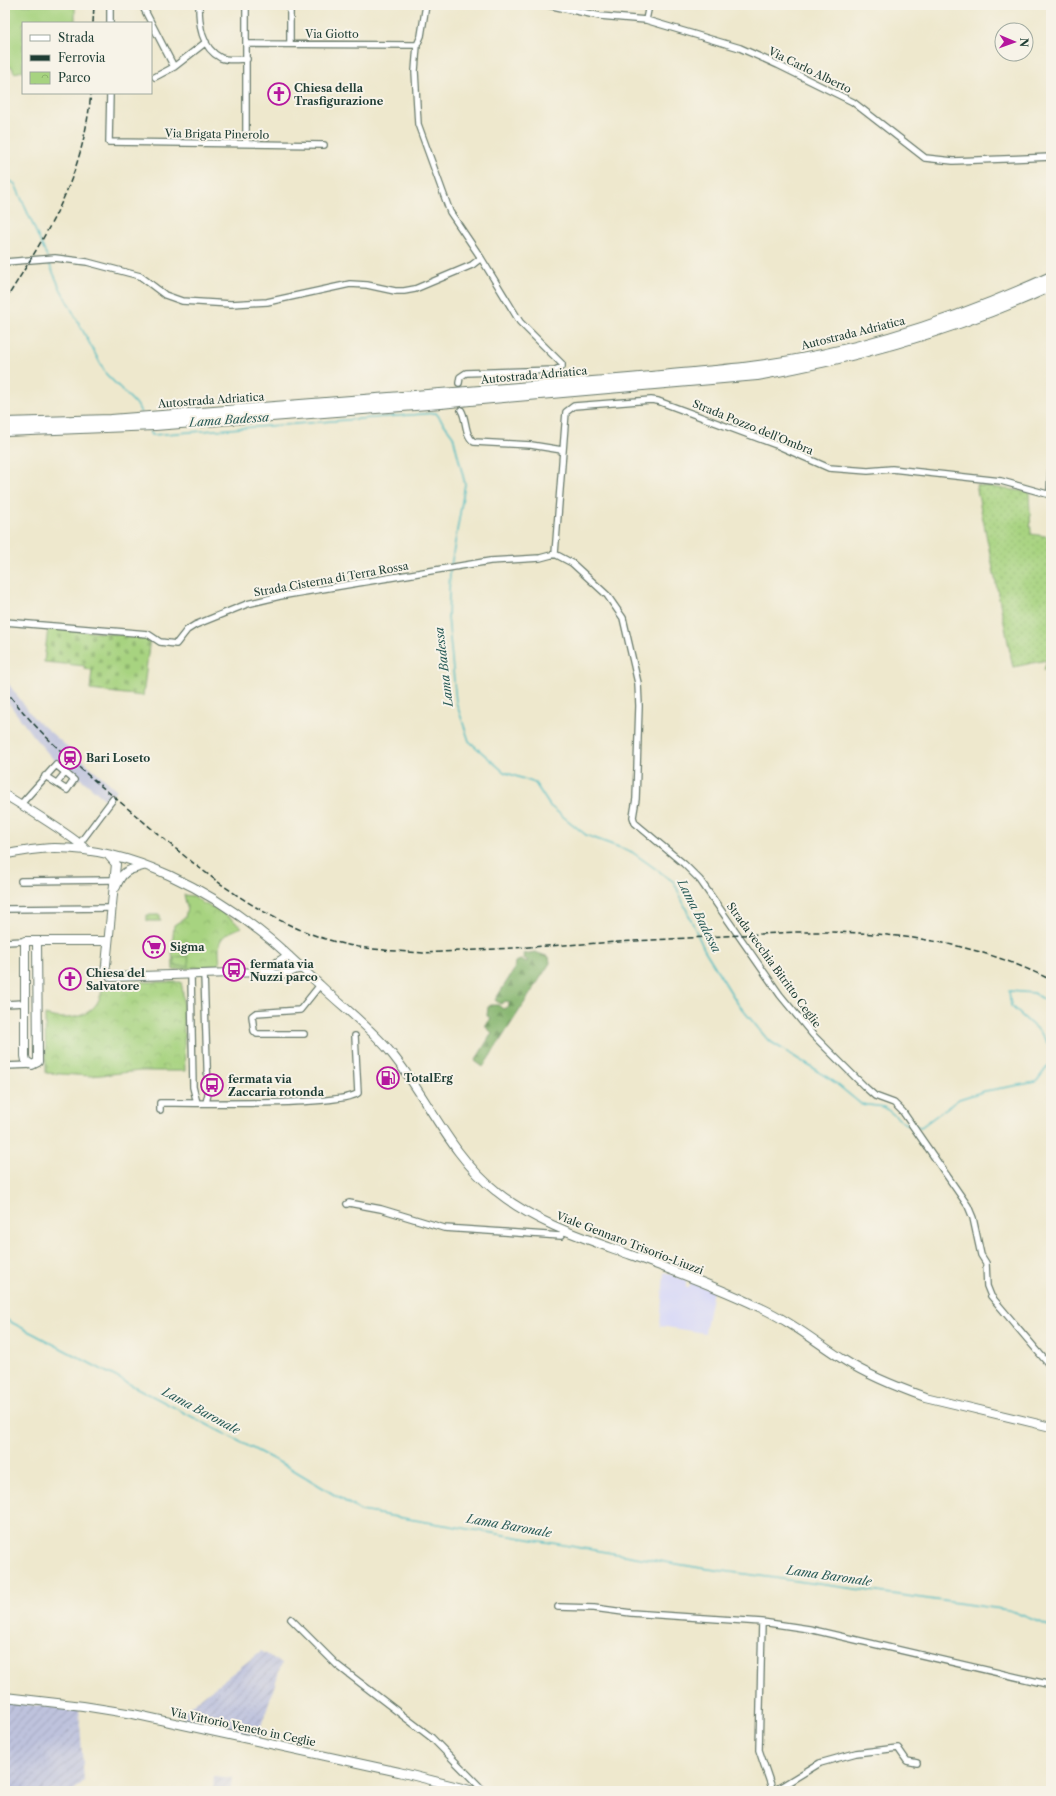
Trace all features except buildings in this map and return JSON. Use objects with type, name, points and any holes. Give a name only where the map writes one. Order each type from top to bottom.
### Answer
[{"type":"highway","name":"Autostrada Adriatica","points":[[469,396],[752,367],[808,357],[920,328],[1012,295],[1051,277]]},
{"type":"highway","name":"Autostrada Adriatica","points":[[5,431],[155,421],[749,375],[845,357],[928,334],[970,320],[1051,286]]},
{"type":"highway","name":"Autostrada Adriatica","points":[[5,423],[111,424]]},
{"type":"main road","points":[[5,796],[21,804],[80,843],[86,850]]},
{"type":"main road","name":"Viale Gennaro Trisorio-Liuzzi","points":[[5,854],[47,849],[86,850],[129,861],[177,879],[208,895],[244,919],[277,944],[391,1053],[454,1145],[485,1182],[510,1201],[565,1231],[691,1277],[756,1305],[796,1328],[847,1362],[911,1392],[925,1397],[1051,1427]]},
{"type":"main road","points":[[109,856],[115,862],[115,867],[114,892],[106,965],[107,975],[116,978],[263,972],[280,974],[288,973],[295,968],[302,969]]},
{"type":"main road","points":[[114,892],[119,879],[127,870],[129,861],[120,863],[115,867]]},
{"type":"main road","points":[[127,870],[143,866]]},
{"type":"main road","points":[[37,941],[38,1058],[36,1064],[32,1065],[28,1064],[25,1059],[25,941],[108,940]]},
{"type":"main road","points":[[277,944],[277,965]]},
{"type":"main road","points":[[263,972],[277,965],[284,958],[290,957],[286,968],[280,974]]},
{"type":"main road","name":"Via Vittorio Veneto in Ceglie","points":[[5,1698],[83,1706],[133,1714],[399,1772],[474,1791]]},
{"type":"street","points":[[110,5],[110,22]]},
{"type":"street","points":[[142,5],[151,22]]},
{"type":"street","points":[[199,5],[199,23],[206,42],[221,58],[247,59]]},
{"type":"street","points":[[246,5],[246,144]]},
{"type":"street","points":[[290,5],[290,44]]},
{"type":"street","points":[[426,5],[421,36],[417,45],[416,96],[418,124],[450,212],[481,258],[520,322],[562,364],[562,367],[555,370],[466,373],[460,377],[459,383]]},
{"type":"street","name":"Via Carlo Alberto","points":[[548,5],[600,16],[646,20],[740,48],[853,102],[925,158],[953,161],[1051,157]]},
{"type":"street","points":[[646,20],[649,5]]},
{"type":"street","points":[[152,24],[174,67]]},
{"type":"street","points":[[155,77],[174,67],[206,42]]},
{"type":"street","name":"Via Giotto","points":[[247,44],[417,45]]},
{"type":"street","name":"Via Brigata Pinerolo","points":[[110,94],[109,142],[324,146]]},
{"type":"street","points":[[5,262],[55,258],[87,262],[140,276],[165,295],[177,300],[190,303],[231,304],[267,302],[356,283],[395,291],[415,289],[472,265],[481,258]]},
{"type":"street","name":"Strada Pozzo dell'Ombra","points":[[555,554],[566,412],[568,408],[574,406],[651,400],[686,410],[828,468],[868,472],[892,470],[1001,481],[1047,494],[1050,493],[1051,467]]},
{"type":"street","points":[[461,410],[466,420],[469,437],[474,442],[531,445],[562,450]]},
{"type":"street","name":"Strada Cisterna di Terra Rossa","points":[[5,622],[148,634],[160,642],[176,644],[181,640],[187,630],[195,625],[247,604],[280,596],[490,561],[540,558],[555,554]]},
{"type":"street","name":"Strada vecchia Bitritto Ceglie","points":[[555,554],[572,563],[607,595],[623,618],[638,683],[639,706],[636,799],[633,817],[635,823],[684,864],[700,880],[780,995],[813,1035],[864,1087],[875,1096],[894,1104],[903,1112],[968,1206],[973,1218],[981,1255],[986,1263],[987,1286],[991,1296],[1051,1367]]},
{"type":"street","points":[[21,804],[45,776],[56,765],[74,780],[67,790],[45,776]]},
{"type":"street","points":[[56,783],[65,772]]},
{"type":"street","points":[[80,843],[113,799]]},
{"type":"street","points":[[21,881],[114,880]]},
{"type":"street","points":[[5,910],[112,908]]},
{"type":"street","points":[[5,942],[25,941]]},
{"type":"street","points":[[204,974],[208,1094],[206,1102]]},
{"type":"street","points":[[191,975],[193,1087],[196,1103]]},
{"type":"street","points":[[304,1034],[257,1034],[254,1031],[252,1016],[256,1013],[300,1010],[320,985]]},
{"type":"street","points":[[5,1004],[25,1004]]},
{"type":"street","points":[[160,1110],[160,1103],[285,1102],[340,1099],[354,1096],[358,1093],[356,1036]]},
{"type":"street","points":[[5,1066],[32,1065]]},
{"type":"street","points":[[347,1204],[360,1204],[381,1209],[444,1228],[562,1236],[565,1231]]},
{"type":"street","points":[[558,1607],[594,1608],[631,1613],[762,1622],[809,1629],[1051,1685]]},
{"type":"street","points":[[291,1619],[337,1665],[432,1738],[484,1791]]},
{"type":"street","points":[[762,1622],[759,1750],[774,1791],[820,1763],[856,1753],[898,1748],[907,1761],[917,1763]]},
{"type":"shaded area","points":[[8,683],[33,717],[117,790],[107,801],[80,778],[77,780],[54,760],[32,735],[5,698],[5,685]]},
{"type":"shaded area","points":[[664,1272],[686,1280],[686,1288],[689,1288],[691,1282],[713,1291],[705,1333],[660,1326]]},
{"type":"shaded area","points":[[261,1651],[282,1663],[257,1738],[183,1720],[184,1711]]},
{"type":"shaded area","points":[[5,1702],[79,1710],[84,1781],[73,1791],[5,1791]]},
{"type":"shaded area","points":[[214,1776],[232,1778],[230,1791],[213,1791]]},
{"type":"green space","points":[[5,5],[75,5],[75,22],[22,22],[22,71],[14,73],[12,67],[5,67]]},
{"type":"green space","points":[[976,485],[1029,492],[1031,534],[1051,537],[1051,671],[1044,670],[1047,660],[1013,667]]},
{"type":"green space","points":[[48,628],[150,637],[143,696],[90,690],[92,670],[84,669],[85,666],[44,662]]},
{"type":"green space","points":[[184,895],[194,896],[204,904],[218,909],[242,927],[234,930],[221,940],[219,945],[220,965],[173,970],[172,949],[174,925],[185,918],[187,907]]},
{"type":"green space","points":[[147,915],[160,915],[161,921],[147,921]]},
{"type":"green space","points":[[535,952],[549,957],[550,963],[483,1067],[475,1061],[492,1033],[486,1027],[486,1024],[491,1018],[487,1016],[488,1007],[491,1005],[498,1005],[503,1009],[509,1006],[509,1002],[506,1001],[500,1004],[495,1000],[514,970],[515,962],[521,960],[526,962],[528,961],[524,958],[523,954]]},
{"type":"green space","points":[[188,956],[189,966],[175,966],[174,957]]},
{"type":"green space","points":[[135,982],[181,982],[183,993],[185,1071],[140,1071],[91,1076],[46,1073],[45,1015],[63,1018],[80,1016],[94,1007],[102,990],[110,987],[133,987]]},
{"type":"waterway","name":"Lama Badessa","points":[[5,177],[15,184],[47,257]]},
{"type":"waterway","name":"Lama Badessa","points":[[48,261],[60,288],[106,374],[138,406],[141,413]]},
{"type":"waterway","name":"Lama Badessa","points":[[149,429],[152,435],[436,413],[453,436],[465,484],[451,566]]},
{"type":"waterway","name":"Lama Badessa","points":[[450,570],[448,617],[456,702],[469,741],[504,772],[535,783],[550,806],[586,835],[632,852],[674,882],[704,949],[738,1004],[768,1040],[833,1081],[861,1104],[884,1107],[904,1123],[908,1124]]},
{"type":"waterway","name":"Lama Badessa","points":[[1051,1004],[1034,993],[1009,991],[1011,1006],[1040,1032],[1051,1048]]},
{"type":"waterway","name":"Lama Badessa","points":[[915,1126],[921,1127],[959,1099],[985,1091],[1036,1082],[1051,1062]]},
{"type":"waterway","name":"Lama Baronale","points":[[5,1319],[292,1469],[361,1511],[701,1568],[1009,1610],[1051,1627]]},
{"type":"railway","points":[[93,22],[94,5]]},
{"type":"railway","points":[[5,301],[62,203],[80,152],[87,124],[91,94]]},
{"type":"railway","points":[[5,689],[32,722],[62,752],[93,780],[202,870],[229,890],[285,923],[316,936],[348,945],[423,953],[795,932],[862,933],[926,940],[958,946],[1020,966],[1051,980]]},
{"type":"place","name":"Chiesa della Trasfigurazione","points":[[279,94]]},
{"type":"place","name":"Bari Loseto","points":[[70,758]]},
{"type":"place","name":"Sigma","points":[[154,947]]},
{"type":"place","name":"fermata via Nuzzi parco","points":[[234,970]]},
{"type":"place","name":"Chiesa del Salvatore","points":[[70,979]]},
{"type":"place","name":"TotalErg","points":[[388,1078]]},
{"type":"place","name":"fermata via Zaccaria rotonda","points":[[212,1085]]}]
